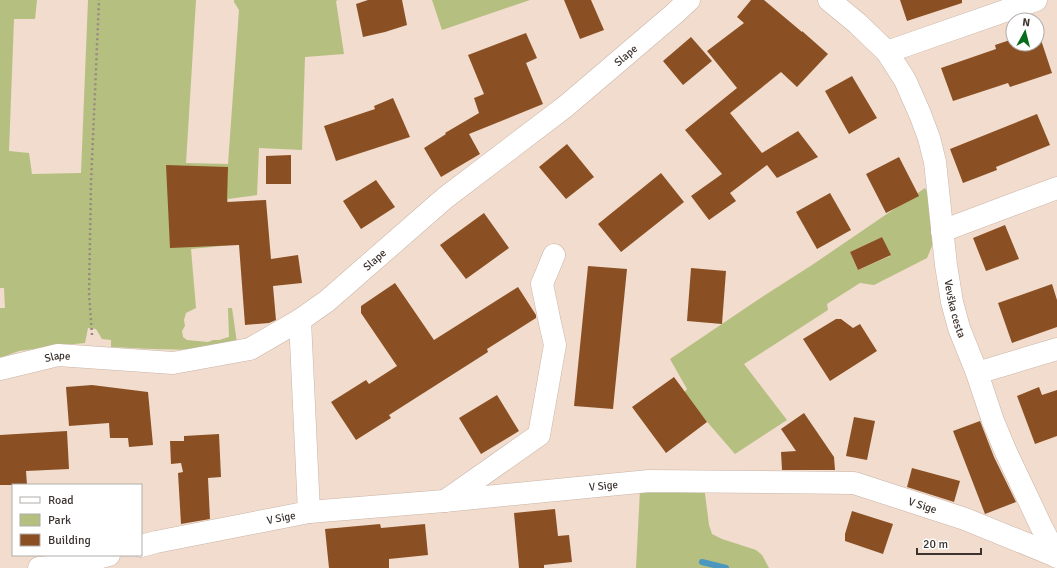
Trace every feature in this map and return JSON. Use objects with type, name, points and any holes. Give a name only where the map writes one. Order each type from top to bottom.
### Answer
[{"type":"street","name":"Slape","points":[[0,369],[58,355],[173,363],[250,349],[300,320],[327,301],[445,198],[566,106],[668,19],[688,0]]},
{"type":"street","name":"Vevška cesta","points":[[829,0],[858,22],[887,52],[905,80],[920,114],[929,138],[935,162],[946,265],[952,302],[959,328],[1006,452],[1057,557]]},
{"type":"street","points":[[887,52],[1036,0]]},
{"type":"street","points":[[942,230],[1057,188]]},
{"type":"street","points":[[444,502],[539,435],[555,345],[542,284],[554,255]]},
{"type":"street","points":[[300,320],[309,512]]},
{"type":"street","points":[[976,373],[1057,349]]},
{"type":"street","name":"V Sige","points":[[142,546],[309,512],[444,502],[649,482],[854,483],[965,519],[1057,557]]},
{"type":"street","points":[[39,568],[76,564],[105,556]]},
{"type":"path","points":[[94,358],[89,293],[91,183],[99,0]]},
{"type":"green space","points":[[0,0],[37,0],[35,19],[14,19],[9,151],[29,153],[32,174],[81,173],[88,0],[196,0],[186,163],[228,164],[239,10],[234,0],[338,0],[336,1],[344,54],[305,57],[302,150],[259,148],[257,195],[228,199],[232,245],[191,249],[196,308],[186,313],[184,320],[185,326],[182,331],[183,337],[187,340],[208,342],[229,337],[228,308],[232,308],[237,343],[200,350],[111,347],[111,340],[102,339],[96,329],[88,328],[85,343],[19,351],[0,358],[0,308],[5,308],[4,288],[0,288]]},
{"type":"green space","points":[[432,0],[530,0],[442,30]]},
{"type":"green space","points":[[925,188],[931,200],[932,246],[927,258],[874,285],[860,283],[827,304],[828,310],[744,364],[787,420],[735,454],[683,394],[687,389],[670,359]],"holes":[[[882,237],[890,256],[858,270],[850,252]]]},
{"type":"green space","points":[[704,486],[709,525],[712,534],[722,539],[756,550],[762,555],[769,568],[636,568],[640,490]]},
{"type":"building","points":[[368,0],[402,0],[407,25],[363,37],[356,4]]},
{"type":"building","points":[[564,0],[591,0],[604,30],[580,39]]},
{"type":"building","points":[[751,0],[764,0],[828,54],[797,87],[781,72],[730,113],[762,153],[798,131],[818,157],[777,178],[767,165],[730,193],[736,201],[709,220],[691,196],[722,174],[685,130],[737,88],[707,51],[744,23],[737,17]]},
{"type":"building","points":[[900,0],[962,0],[962,3],[907,21]]},
{"type":"building","points":[[526,33],[537,58],[526,63],[543,104],[469,134],[480,154],[441,177],[424,148],[446,134],[445,133],[479,113],[474,98],[484,94],[468,55]]},
{"type":"building","points":[[691,37],[712,61],[683,85],[663,61]]},
{"type":"building","points":[[1005,42],[1005,52],[1045,52],[1052,73],[1010,87],[1008,83],[953,101],[941,68],[996,49],[995,45]]},
{"type":"building","points":[[852,76],[877,118],[849,134],[825,91]]},
{"type":"building","points":[[393,98],[410,137],[336,161],[324,126],[375,109],[374,106]]},
{"type":"building","points":[[1037,114],[1050,145],[996,167],[997,170],[963,183],[950,149]]},
{"type":"building","points":[[567,144],[594,177],[566,199],[539,167]]},
{"type":"building","points":[[291,155],[291,184],[266,184],[266,156]]},
{"type":"building","points":[[899,157],[919,196],[886,213],[866,174]]},
{"type":"building","points":[[166,165],[228,167],[227,202],[266,200],[271,259],[298,255],[302,283],[273,286],[276,320],[269,323],[245,325],[239,245],[170,248]]},
{"type":"building","points":[[661,173],[684,202],[621,252],[598,224]]},
{"type":"building","points":[[376,180],[395,207],[361,229],[343,201]]},
{"type":"building","points":[[830,193],[851,230],[817,249],[796,212]]},
{"type":"building","points":[[484,213],[509,248],[466,279],[440,245]]},
{"type":"building","points":[[1005,225],[1019,259],[986,271],[973,238]]},
{"type":"building","points":[[882,237],[891,255],[858,270],[850,252]]},
{"type":"building","points":[[588,266],[627,269],[613,409],[574,406]]},
{"type":"building","points":[[691,268],[726,271],[722,324],[687,321]]},
{"type":"building","points":[[395,283],[434,340],[518,287],[536,315],[536,318],[487,349],[488,352],[389,415],[391,418],[356,440],[331,402],[366,380],[369,384],[397,366],[361,313],[361,306]]},
{"type":"building","points":[[1052,284],[1057,300],[1057,327],[1012,343],[998,303]]},
{"type":"building","points":[[836,319],[841,319],[853,328],[860,324],[877,351],[830,381],[803,339]]},
{"type":"building","points":[[674,377],[707,422],[666,453],[632,407]]},
{"type":"building","points":[[92,385],[148,392],[153,445],[129,447],[128,438],[110,438],[109,423],[69,426],[66,387]]},
{"type":"building","points":[[1039,387],[1042,395],[1057,390],[1057,436],[1035,444],[1017,396]]},
{"type":"building","points":[[497,395],[519,431],[481,454],[459,418]]},
{"type":"building","points":[[804,413],[834,457],[835,470],[782,470],[781,452],[796,451],[781,429]]},
{"type":"building","points":[[854,417],[875,421],[867,460],[846,456]]},
{"type":"building","points":[[980,421],[994,457],[1016,502],[985,514],[953,431]]},
{"type":"building","points":[[67,431],[69,469],[26,471],[27,484],[0,485],[0,435]]},
{"type":"building","points":[[219,434],[221,477],[208,478],[210,519],[181,524],[178,473],[183,472],[181,463],[171,464],[170,441],[184,441],[184,436]]},
{"type":"building","points":[[912,468],[960,481],[954,502],[907,487]]},
{"type":"building","points":[[555,509],[558,536],[569,535],[572,562],[544,565],[544,568],[519,568],[514,513]]},
{"type":"building","points":[[852,511],[893,524],[883,554],[845,541],[845,534]]},
{"type":"building","points":[[380,524],[381,528],[425,524],[428,555],[389,559],[389,568],[329,568],[325,529]]},
{"type":"waterway","points":[[702,562],[726,568]]}]
